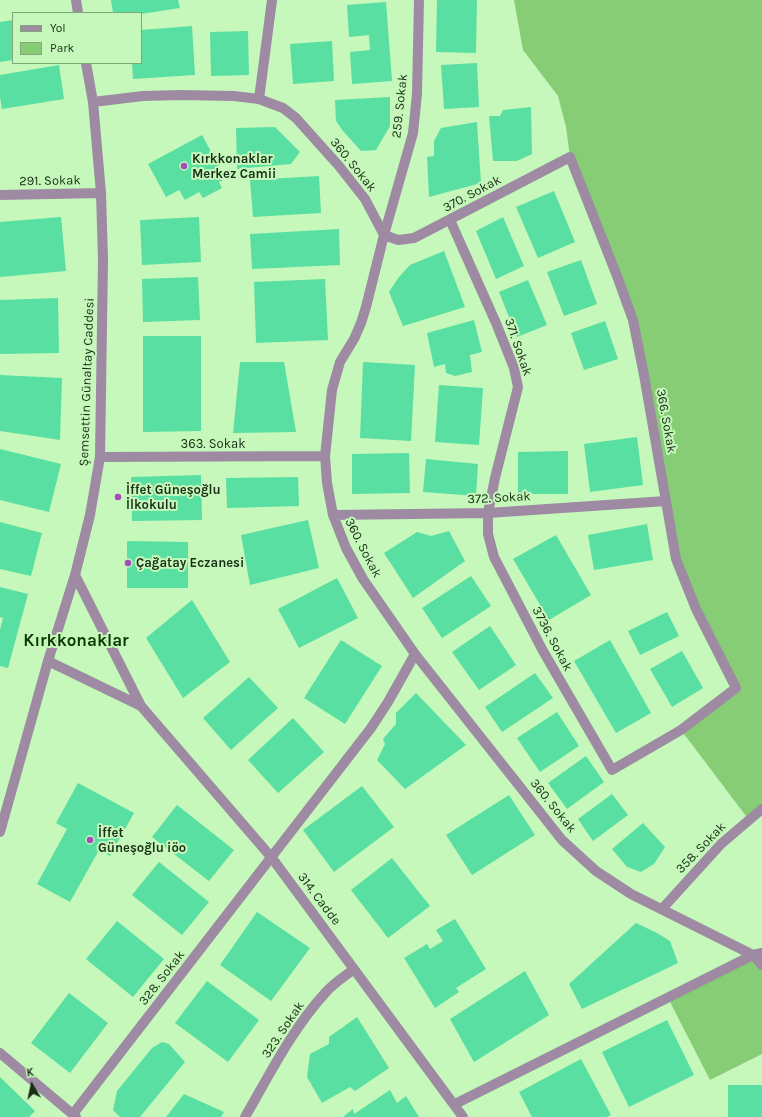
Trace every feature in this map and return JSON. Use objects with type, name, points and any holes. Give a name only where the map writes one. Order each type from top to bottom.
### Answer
[{"type":"street","points":[[76,0],[78,12]]},
{"type":"street","points":[[259,99],[272,0]]},
{"type":"street","name":"259. Sokak","points":[[384,235],[413,133],[417,94],[419,0]]},
{"type":"street","name":"Şemsettin Günaltay Caddesi","points":[[0,832],[48,661],[75,574],[90,515],[100,457],[103,260],[101,193],[93,102],[86,64]]},
{"type":"street","name":"360. Sokak","points":[[93,102],[143,96],[181,95],[234,96],[259,99],[283,108],[296,118],[339,166],[365,198],[384,235],[361,323],[354,339],[340,362],[332,390],[325,456],[327,483],[333,515],[346,548],[363,579],[415,654],[562,840],[596,870],[631,894],[758,954],[762,965]]},
{"type":"street","name":"370. Sokak","points":[[384,235],[398,240],[414,238],[570,157]]},
{"type":"street","name":"366. Sokak","points":[[570,157],[618,276],[633,320],[676,559],[696,609],[736,688],[680,730],[612,770]]},
{"type":"street","name":"291. Sokak","points":[[0,195],[101,193]]},
{"type":"street","name":"371. Sokak","points":[[450,220],[496,323],[514,368],[518,387],[494,478],[488,513]]},
{"type":"street","name":"363. Sokak","points":[[100,457],[325,456]]},
{"type":"street","name":"372. Sokak","points":[[333,515],[488,513],[666,501]]},
{"type":"street","name":"3736. Sokak","points":[[488,513],[488,534],[494,557],[543,651],[612,770]]},
{"type":"street","points":[[75,574],[141,706]]},
{"type":"street","name":"328. Sokak","points":[[74,1116],[371,728],[388,702],[415,654]]},
{"type":"street","points":[[48,661],[141,706]]},
{"type":"street","name":"314. Cadde","points":[[141,706],[272,858],[455,1104],[463,1117]]},
{"type":"street","name":"358. Sokak","points":[[662,909],[721,844],[762,809]]},
{"type":"street","points":[[455,1104],[758,954]]},
{"type":"street","name":"323. Sokak","points":[[245,1117],[282,1052],[304,1019],[326,991],[354,969]]},
{"type":"street","points":[[0,1053],[74,1116]]},
{"type":"green space","points":[[514,0],[762,0],[762,809],[749,820],[681,730],[736,688],[676,559],[633,320],[570,157],[566,127],[558,96],[523,50]]},
{"type":"green space","points":[[753,955],[762,965],[762,1054],[710,1080],[668,998]]},
{"type":"building","points":[[111,0],[178,0],[180,8],[142,14],[142,12],[113,12]]},
{"type":"building","points":[[437,0],[477,0],[476,53],[436,52]]},
{"type":"building","points":[[386,2],[392,81],[352,84],[350,52],[370,50],[369,35],[349,37],[347,5]]},
{"type":"building","points":[[12,20],[12,60],[0,62],[0,22]]},
{"type":"building","points":[[192,26],[195,75],[133,79],[132,64],[142,64],[142,30]]},
{"type":"building","points":[[248,31],[249,75],[211,76],[210,32]]},
{"type":"building","points":[[332,41],[334,81],[293,84],[290,44]]},
{"type":"building","points":[[477,63],[479,107],[444,109],[441,65]]},
{"type":"building","points":[[59,65],[64,99],[2,109],[0,97],[0,75]]},
{"type":"building","points":[[390,97],[390,126],[376,150],[361,151],[336,121],[335,100]]},
{"type":"building","points":[[531,107],[532,154],[517,161],[493,161],[489,116],[500,116],[503,110]]},
{"type":"building","points":[[477,122],[481,183],[429,197],[427,157],[434,156],[434,141],[441,128]]},
{"type":"building","points":[[275,127],[300,152],[291,164],[237,169],[236,128]]},
{"type":"building","name":"Kırkkonaklar Merkez Camii","points":[[202,135],[220,168],[217,169],[223,180],[219,182],[222,188],[203,198],[199,192],[185,200],[179,190],[166,197],[148,164]]},
{"type":"building","points":[[319,176],[321,213],[253,217],[250,180]]},
{"type":"building","points":[[554,191],[575,242],[538,258],[516,207]]},
{"type":"building","points":[[61,217],[66,271],[0,277],[0,222]]},
{"type":"building","points":[[199,217],[201,262],[142,265],[140,220]]},
{"type":"building","points":[[503,217],[524,266],[496,279],[476,231]]},
{"type":"building","points":[[339,229],[340,265],[252,269],[250,234]]},
{"type":"building","points":[[444,251],[465,307],[403,326],[389,292],[399,277],[410,265]]},
{"type":"building","points":[[581,260],[597,304],[564,316],[547,272]]},
{"type":"building","points":[[198,277],[200,320],[143,322],[142,279]]},
{"type":"building","points":[[325,279],[328,340],[256,343],[254,282]]},
{"type":"building","points":[[528,280],[547,325],[517,337],[499,292]]},
{"type":"building","points":[[58,298],[59,353],[0,354],[0,300]]},
{"type":"building","points":[[474,320],[482,352],[470,355],[472,372],[455,376],[446,373],[445,364],[434,367],[427,333]]},
{"type":"building","points":[[605,321],[618,359],[584,370],[571,333]]},
{"type":"building","points":[[143,336],[201,336],[201,431],[143,432]]},
{"type":"building","points":[[240,362],[284,362],[296,432],[233,433]]},
{"type":"building","points":[[363,362],[415,365],[411,441],[360,438]]},
{"type":"building","points":[[0,375],[62,378],[60,440],[0,431]]},
{"type":"building","points":[[439,385],[483,388],[479,445],[435,442]]},
{"type":"building","points":[[637,437],[643,485],[590,492],[584,444]]},
{"type":"building","points":[[0,449],[61,464],[49,512],[0,500]]},
{"type":"building","points":[[568,451],[568,494],[518,494],[518,452]]},
{"type":"building","points":[[409,453],[410,493],[352,494],[352,454]]},
{"type":"building","points":[[426,459],[478,464],[476,496],[423,492]]},
{"type":"building","points":[[201,475],[202,520],[132,521],[131,477]]},
{"type":"building","points":[[298,477],[299,506],[227,508],[226,478]]},
{"type":"building","points":[[308,520],[319,568],[250,585],[241,535]]},
{"type":"building","points":[[0,522],[42,533],[31,576],[0,569]]},
{"type":"building","points":[[647,524],[653,560],[594,570],[588,535]]},
{"type":"building","points":[[449,531],[465,561],[413,598],[384,553],[417,532],[431,536]]},
{"type":"building","points":[[556,535],[591,595],[549,620],[513,559]]},
{"type":"building","points":[[127,541],[188,542],[188,588],[127,588]]},
{"type":"building","points":[[471,576],[491,606],[442,638],[422,608]]},
{"type":"building","points":[[337,578],[358,618],[299,648],[278,609]]},
{"type":"building","points":[[0,587],[28,594],[8,668],[0,666],[0,630],[3,618],[0,617]]},
{"type":"building","points":[[192,600],[230,662],[183,698],[146,638]]},
{"type":"building","points":[[667,612],[679,636],[640,655],[628,631]]},
{"type":"building","points":[[490,626],[516,665],[479,690],[452,652]]},
{"type":"building","points":[[341,640],[382,666],[345,724],[304,698]]},
{"type":"building","points":[[610,640],[651,713],[616,733],[574,661]]},
{"type":"building","points":[[682,651],[703,688],[672,707],[650,669]]},
{"type":"building","points":[[535,673],[553,698],[502,732],[485,707]]},
{"type":"building","points":[[249,677],[278,708],[231,750],[203,718]]},
{"type":"building","points":[[416,693],[466,745],[405,789],[377,760],[385,744],[383,739],[396,724],[396,713]]},
{"type":"building","points":[[557,712],[579,746],[540,772],[517,738]]},
{"type":"building","points":[[293,718],[324,752],[278,793],[248,760]]},
{"type":"building","points":[[586,756],[604,782],[567,809],[548,783]]},
{"type":"building","name":"İffet Güneşoğlu iöo","points":[[78,783],[134,813],[110,856],[99,850],[70,902],[37,884],[67,829],[56,823]]},
{"type":"building","points":[[362,786],[394,827],[334,872],[303,830]]},
{"type":"building","points":[[612,794],[628,815],[593,841],[578,819]]},
{"type":"building","points":[[509,795],[535,835],[472,875],[446,835]]},
{"type":"building","points":[[177,805],[234,850],[209,881],[152,837]]},
{"type":"building","points":[[643,823],[665,847],[654,864],[641,872],[627,867],[612,849]]},
{"type":"building","points":[[392,858],[430,906],[388,938],[351,890]]},
{"type":"building","points":[[159,862],[209,902],[182,935],[132,895]]},
{"type":"building","points":[[257,912],[310,948],[271,1001],[220,965]]},
{"type":"building","points":[[455,919],[486,969],[456,988],[459,992],[435,1008],[404,958],[427,944],[430,949],[443,941],[436,930]]},
{"type":"building","points":[[117,921],[164,959],[133,997],[86,959]]},
{"type":"building","points":[[636,923],[670,941],[678,963],[582,1009],[569,984]]},
{"type":"building","points":[[525,971],[549,1015],[474,1062],[450,1019]]},
{"type":"building","points":[[207,981],[259,1020],[228,1062],[175,1023]]},
{"type":"building","points":[[69,993],[108,1023],[70,1073],[31,1043]]},
{"type":"building","points":[[357,1017],[389,1068],[355,1091],[350,1087],[322,1103],[307,1077],[310,1054],[329,1044],[329,1037]]},
{"type":"building","points":[[667,1020],[694,1075],[629,1107],[602,1052]]},
{"type":"building","points":[[162,1042],[169,1044],[185,1062],[140,1117],[120,1117],[113,1110],[117,1091],[152,1048]]},
{"type":"building","points":[[581,1059],[611,1115],[607,1117],[532,1117],[519,1092]]},
{"type":"building","points":[[0,1077],[35,1111],[29,1117],[0,1117]]},
{"type":"building","points":[[728,1085],[762,1085],[762,1117],[728,1117]]},
{"type":"building","points":[[390,1090],[397,1103],[406,1096],[419,1117],[343,1117],[353,1109],[354,1114]]},
{"type":"building","points":[[184,1094],[224,1112],[221,1117],[166,1117]]},
{"type":"place","name":"Kırkkonaklar Merkez Camii","points":[[184,166]]},
{"type":"place","name":"İffet Güneşoğlu İlkokulu","points":[[118,497]]},
{"type":"place","name":"Çağatay Eczanesi","points":[[128,563]]},
{"type":"place","name":"İffet Güneşoğlu iöo","points":[[90,840]]},
{"type":"district","name":"Kırkkonaklar","points":[[76,641]]}]
